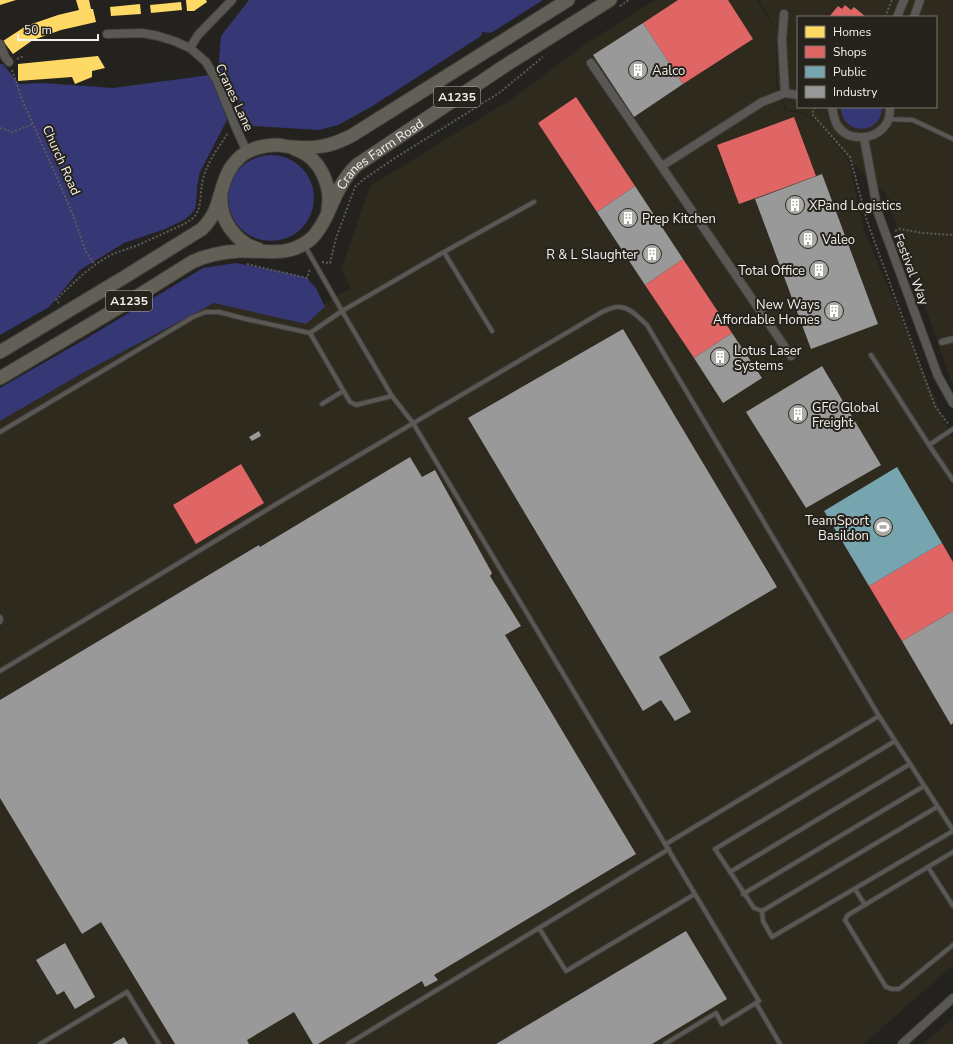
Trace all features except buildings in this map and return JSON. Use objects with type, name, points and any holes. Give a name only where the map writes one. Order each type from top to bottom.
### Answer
[{"type":"main road","name":"Cranes Farm Road","points":[[0,352],[202,229],[207,224],[215,210],[229,171],[237,159],[247,152],[264,146],[278,145],[304,148],[324,146],[341,141],[568,0]]},
{"type":"main road","name":"Cranes Farm Road","points":[[0,378],[192,262],[208,255],[226,252],[279,252],[292,250],[304,244],[313,237],[321,227],[345,179],[351,170],[357,165],[506,65],[610,0]]},
{"type":"main road","name":"Cranes Farm Road","points":[[291,147],[307,155],[320,169],[328,186],[329,204],[326,216]]},
{"type":"main road","name":"Cranes Farm Road","points":[[223,185],[221,198],[224,215],[230,229],[240,240],[253,248],[266,252]]},
{"type":"street","points":[[190,48],[198,35],[232,0]]},
{"type":"street","points":[[897,16],[904,0]]},
{"type":"street","points":[[914,16],[920,0]]},
{"type":"street","points":[[784,14],[782,40],[785,92]]},
{"type":"street","name":"Cranes Lane","points":[[106,34],[142,33],[158,36],[190,48],[206,62],[217,81],[247,152]]},
{"type":"street","points":[[0,44],[7,60]]},
{"type":"street","points":[[591,63],[791,356]]},
{"type":"street","points":[[662,166],[762,102],[785,92],[797,95]]},
{"type":"street","points":[[832,108],[838,126],[846,133],[854,137],[864,138],[877,134],[884,127],[889,119],[890,108]]},
{"type":"street","name":"Festival Way","points":[[864,138],[878,213],[938,376],[953,404]]},
{"type":"street","points":[[942,342],[953,339]]},
{"type":"street","points":[[902,1044],[953,998]]},
{"type":"lane","points":[[889,119],[913,120],[953,139]]},
{"type":"lane","points":[[0,432],[193,317],[206,312],[219,312],[310,333],[342,311],[534,202]]},
{"type":"lane","points":[[304,244],[392,396],[413,423],[759,1000],[722,1024],[716,1014],[665,1044]]},
{"type":"lane","points":[[444,252],[492,331]]},
{"type":"lane","points":[[0,671],[288,497],[602,312],[620,307],[633,311],[647,325],[879,716],[953,830],[772,937],[763,921],[762,911]]},
{"type":"lane","points":[[310,333],[350,402],[356,405],[392,396]]},
{"type":"lane","points":[[871,355],[953,480]]},
{"type":"lane","points":[[322,404],[343,391]]},
{"type":"lane","points":[[929,445],[953,430]]},
{"type":"lane","points":[[0,617],[0,622]]},
{"type":"lane","points":[[666,844],[879,716]]},
{"type":"lane","points":[[762,911],[754,908],[743,894],[715,849],[895,741]]},
{"type":"lane","points":[[730,872],[910,764]]},
{"type":"lane","points":[[743,894],[924,786]]},
{"type":"lane","points":[[762,911],[937,807]]},
{"type":"lane","points":[[348,1044],[668,849]]},
{"type":"lane","points":[[953,852],[848,915],[845,920],[886,987],[892,989],[899,989],[953,945]]},
{"type":"lane","points":[[928,867],[953,906]]},
{"type":"lane","points":[[856,888],[865,905]]},
{"type":"lane","points":[[539,928],[566,972],[695,894]]},
{"type":"lane","points":[[40,1044],[127,992],[159,1044]]},
{"type":"lane","points":[[756,1003],[780,1044]]},
{"type":"path","points":[[886,16],[892,0]]},
{"type":"path","name":"Church Road","points":[[7,60],[23,102],[64,195],[86,252],[95,265]]},
{"type":"path","points":[[815,108],[812,114],[850,157],[867,221],[935,406],[953,430]]},
{"type":"path","points":[[0,128],[13,132],[33,124]]},
{"type":"path","points":[[56,300],[95,265],[114,254],[184,225],[194,217],[199,210],[202,182],[206,170],[222,142]]},
{"type":"path","points":[[886,233],[900,229],[953,235]]},
{"type":"shaded area","points":[[249,0],[543,0],[491,33],[482,32],[481,36],[371,107],[338,125],[319,130],[253,126],[218,71],[221,36]]},
{"type":"shaded area","points":[[655,0],[757,0],[776,30],[776,85],[785,110],[805,114],[821,125],[849,162],[864,230],[950,435],[953,437],[953,965],[864,1044],[0,1044],[0,421],[217,295],[300,318],[351,288],[341,270],[370,186],[515,97],[584,45]]},
{"type":"shaded area","points":[[759,0],[953,0],[953,386],[885,193],[850,161],[821,124],[805,113],[786,109],[777,84],[776,30]]},
{"type":"shaded area","points":[[0,64],[3,64],[19,84],[43,83],[113,88],[210,75],[227,120],[200,172],[195,209],[191,214],[184,220],[165,229],[124,243],[80,270],[49,307],[0,335]]},
{"type":"shaded area","points":[[841,108],[882,108],[880,117],[876,123],[862,129],[847,123],[843,117]]},
{"type":"shaded area","points":[[271,155],[287,159],[301,168],[310,182],[314,198],[310,214],[301,228],[287,237],[271,241],[255,237],[241,228],[232,214],[228,198],[232,182],[241,168],[255,159]]},
{"type":"shaded area","points":[[236,263],[307,278],[316,288],[325,307],[306,324],[214,303],[81,374],[0,421],[0,388],[87,338],[203,268]]},
{"type":"shaded area","points":[[953,1018],[953,1044],[923,1044]]},
{"type":"place","name":"Aalco","points":[[638,70]]},
{"type":"place","name":"XPand Logistics","points":[[795,205]]},
{"type":"place","name":"Prep Kitchen","points":[[628,218]]},
{"type":"place","name":"Valeo","points":[[808,239]]},
{"type":"place","name":"R & L Slaughter","points":[[652,254]]},
{"type":"place","name":"Total Office","points":[[819,270]]},
{"type":"place","name":"New Ways Affordable Homes","points":[[834,311]]},
{"type":"place","name":"Lotus Laser Systems","points":[[720,357]]},
{"type":"place","name":"GFC Global Freight","points":[[798,414]]},
{"type":"place","name":"TeamSport Basildon","points":[[883,527]]}]
